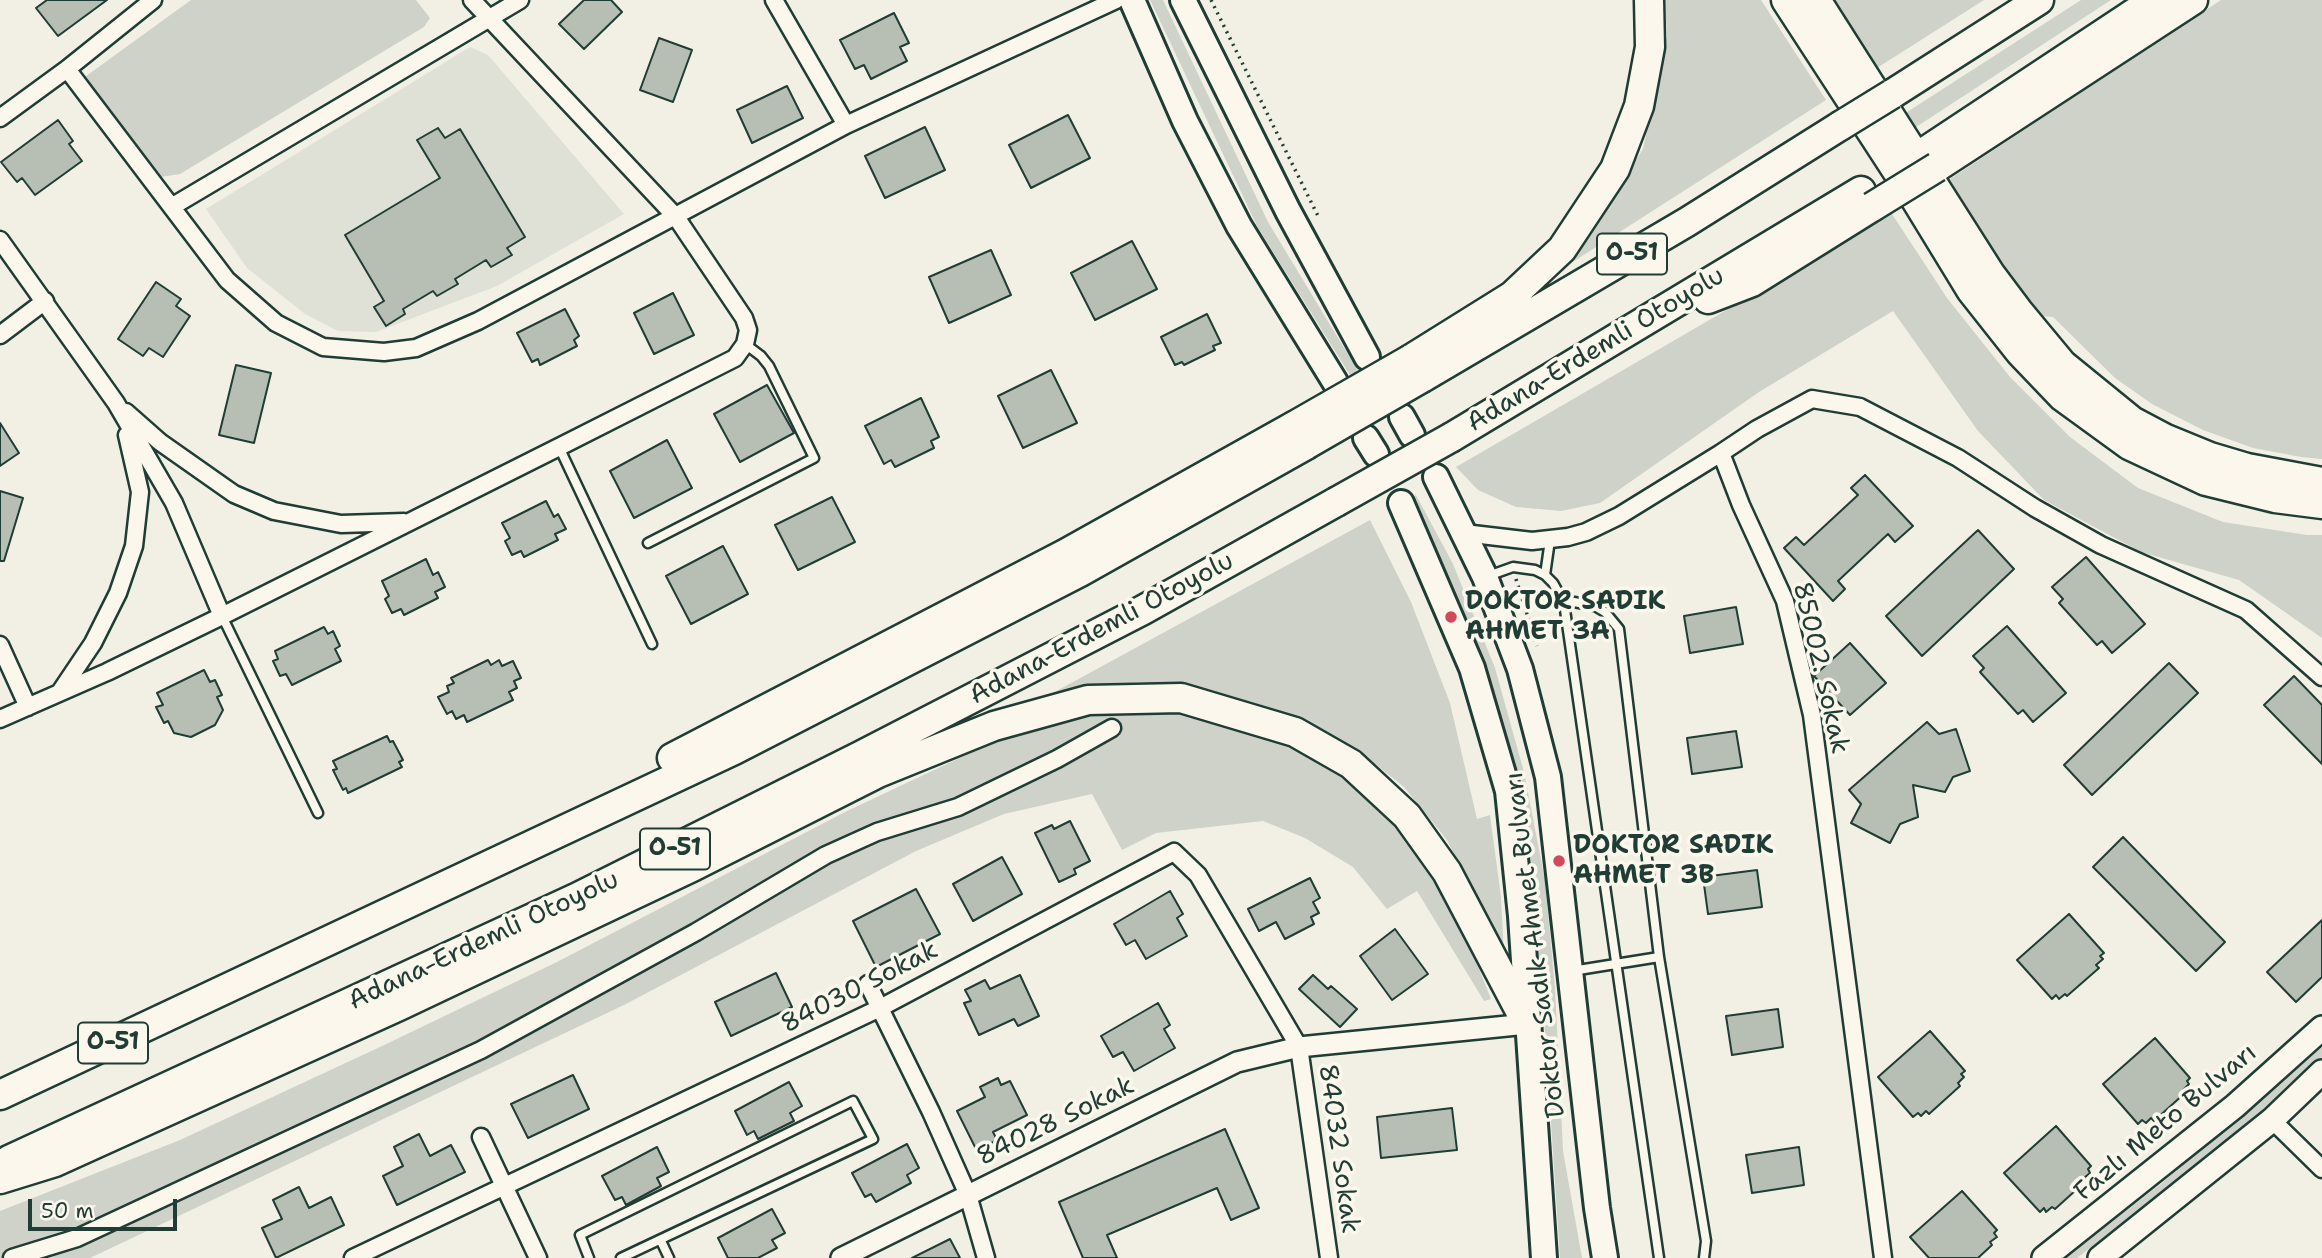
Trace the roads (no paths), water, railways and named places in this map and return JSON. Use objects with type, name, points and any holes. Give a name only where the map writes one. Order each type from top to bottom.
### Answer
[{"type":"highway","points":[[1416,369],[1512,296],[1562,249],[1615,169],[1639,106],[1650,47],[1649,0]]},
{"type":"highway","points":[[1786,0],[1971,289],[2020,352],[2063,397],[2129,444],[2206,481],[2275,498],[2322,504]]},
{"type":"highway","points":[[1816,0],[1991,275],[2062,364],[2132,421],[2166,439],[2247,468],[2322,482]]},
{"type":"highway","name":"O-51","points":[[0,1096],[734,750],[1080,572],[1300,435],[1675,229],[2039,0]]},
{"type":"highway","points":[[1932,159],[2154,0]]},
{"type":"highway","points":[[1932,159],[2193,0]]},
{"type":"highway","name":"Adana-Erdemli Otoyolu","points":[[0,1164],[588,892],[1143,610],[1452,437],[1646,321],[1752,282],[1867,199],[1932,159]]},
{"type":"highway","points":[[0,1179],[55,1161],[399,1006],[694,866],[878,773],[994,726],[1088,700],[1181,698],[1295,732],[1351,764],[1407,816],[1447,872],[1527,1024]]},
{"type":"main road","points":[[1132,0],[1185,121],[1239,226],[1335,382]]},
{"type":"main road","points":[[1183,0],[1288,211],[1367,358]]},
{"type":"main road","name":"Doktor Sadık Ahmet Bulvarı","points":[[1436,477],[1485,577],[1520,669],[1548,777],[1605,1258]]},
{"type":"main road","name":"Doktor Sadık Ahmet Bulvarı","points":[[1401,503],[1472,668],[1508,791],[1521,916],[1544,1258]]},
{"type":"main road","name":"Fazlı Meto Bulvarı","points":[[2043,1258],[2235,1106],[2322,1028]]},
{"type":"main road","points":[[2100,1258],[2272,1120],[2322,1072]]},
{"type":"main road","points":[[1597,1208],[1617,1258]]},
{"type":"street","points":[[0,719],[222,616],[735,358],[744,344],[748,330],[744,318],[676,217],[472,0]]},
{"type":"street","points":[[173,206],[520,0]]},
{"type":"street","points":[[774,0],[846,125]]},
{"type":"street","points":[[67,69],[227,280],[276,323],[323,347],[384,352],[416,348],[478,321],[846,125],[1115,0]]},
{"type":"street","points":[[0,118],[67,69],[146,2]]},
{"type":"street","points":[[0,240],[116,403],[174,503],[222,616]]},
{"type":"street","points":[[0,335],[45,301]]},
{"type":"street","points":[[1464,533],[1514,540],[1568,537],[1603,525],[1757,429],[1812,399],[1860,407],[1958,458],[2035,508],[2101,545],[2246,610],[2322,677]]},
{"type":"street","points":[[116,403],[160,442],[234,494],[274,511],[341,524],[410,521]]},
{"type":"street","points":[[60,692],[93,643],[118,593],[134,546],[139,492],[131,446],[116,403]]},
{"type":"street","name":"85002. Sokak","points":[[1721,453],[1741,505],[1785,601],[1812,715],[1883,1258]]},
{"type":"street","points":[[0,645],[28,707]]},
{"type":"street","points":[[12,1258],[77,1238],[481,1050],[696,932],[826,855],[877,832],[958,807],[1057,759],[1112,728]]},
{"type":"street","name":"84030 Sokak","points":[[353,1258],[880,1008],[1174,852],[1198,875],[1299,1047]]},
{"type":"street","points":[[868,984],[931,1112],[968,1195],[986,1258]]},
{"type":"street","name":"84028 Sokak","points":[[841,1258],[1237,1062],[1299,1047],[1527,1024]]},
{"type":"street","name":"84032 Sokak","points":[[1299,1047],[1329,1258]]},
{"type":"street","points":[[2272,1120],[2322,1169]]},
{"type":"street","points":[[481,1138],[538,1258]]},
{"type":"lane","points":[[648,543],[814,458],[769,366],[753,349],[744,344]]},
{"type":"lane","points":[[558,447],[652,644]]},
{"type":"lane","points":[[1545,575],[1550,540]]},
{"type":"lane","points":[[1485,577],[1513,567],[1524,567],[1545,575],[1564,603],[1659,1258]]},
{"type":"lane","points":[[1564,603],[1595,606],[1613,620],[1619,629],[1659,957],[1706,1241],[1704,1258]]},
{"type":"lane","points":[[222,616],[318,813]]},
{"type":"lane","points":[[1571,971],[1659,957]]},
{"type":"lane","points":[[589,1258],[580,1235],[853,1101],[873,1139],[621,1258]]},
{"type":"lane","points":[[661,1241],[669,1258]]},
{"type":"place","name":"DOKTOR SADIK AHMET 3A","points":[[1451,617]]},
{"type":"place","name":"DOKTOR SADIK AHMET 3B","points":[[1559,861]]}]
